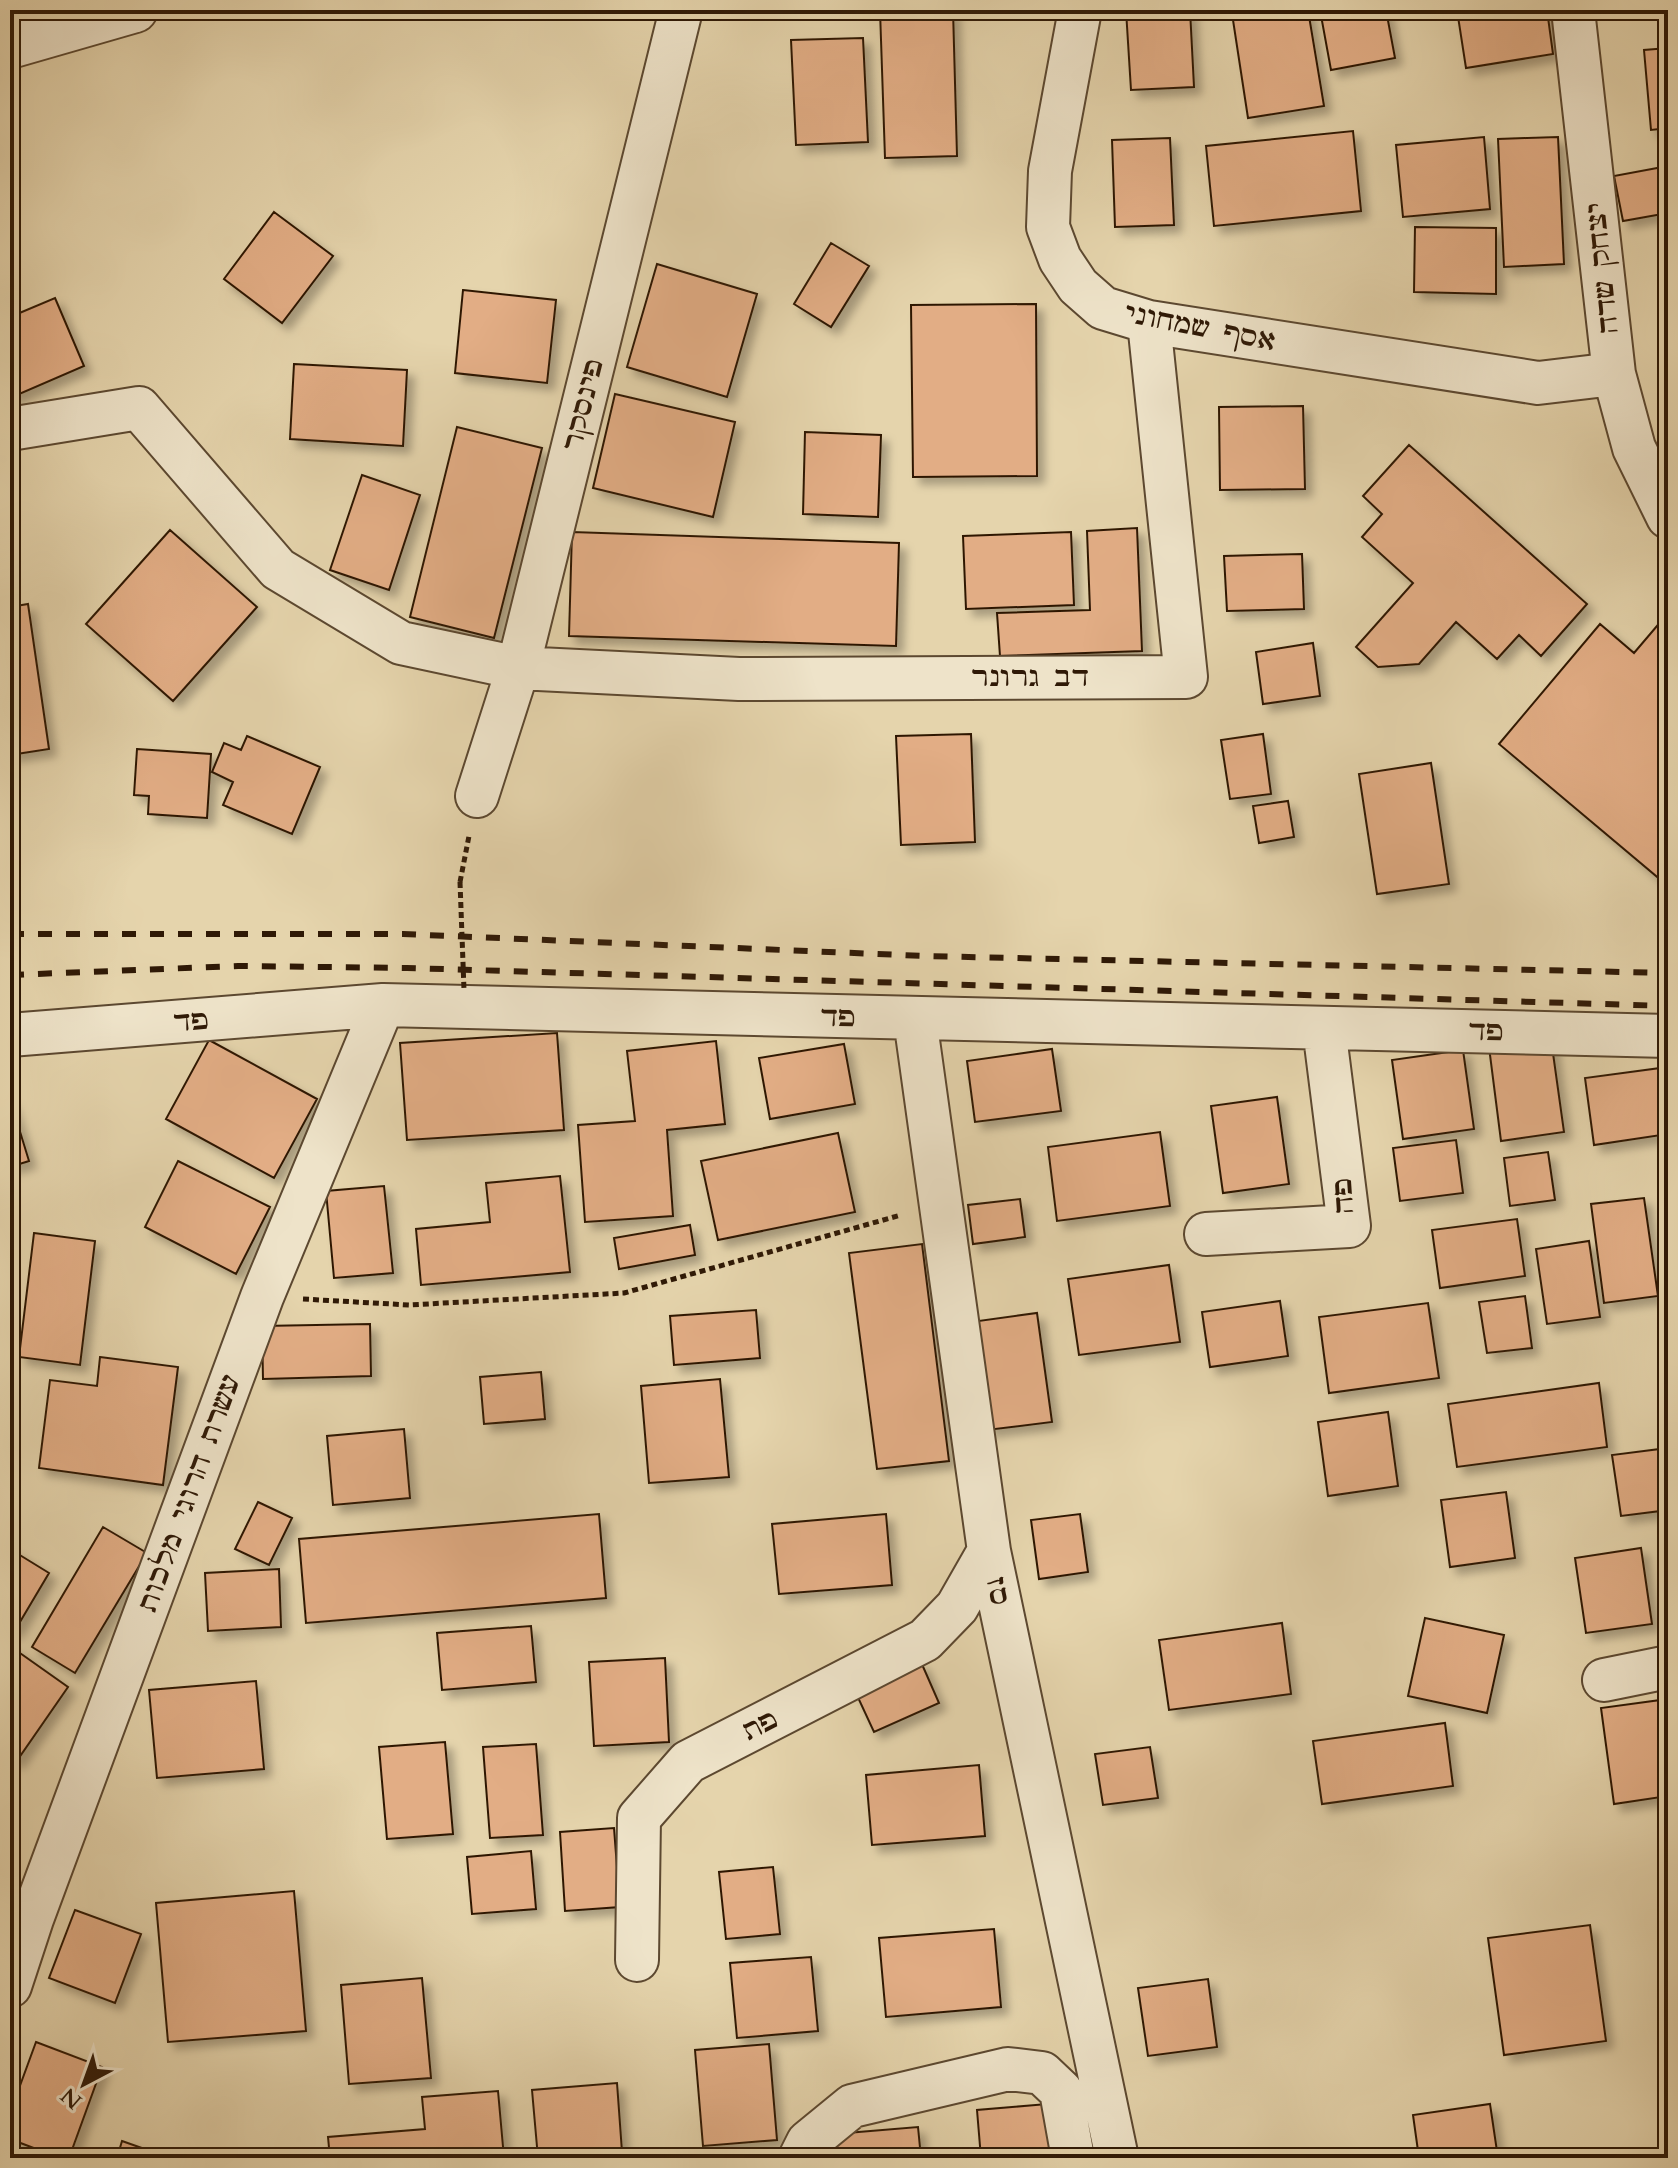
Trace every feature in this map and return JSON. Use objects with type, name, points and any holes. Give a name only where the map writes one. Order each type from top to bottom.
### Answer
[{"type":"street","points":[[10,46],[135,10]]},
{"type":"street","name":"פינסקר","points":[[477,796],[518,668],[681,10]]},
{"type":"street","name":"אסף שמחוני","points":[[1080,10],[1050,171],[1048,227],[1060,259],[1078,286],[1103,308],[1149,322],[1538,383],[1614,374]]},
{"type":"street","name":"יצחק שדה","points":[[1573,10],[1614,374],[1634,448],[1668,517]]},
{"type":"street","name":"דב גרונר","points":[[518,668],[739,679],[1186,677],[1149,322]]},
{"type":"street","points":[[10,429],[139,408],[278,569],[401,643],[518,668]]},
{"type":"street","name":"פד","points":[[10,1035],[383,1005],[1668,1036]]},
{"type":"street","name":"עשרת הרוגי מלכות","points":[[10,1986],[37,1904],[262,1297],[383,1005]]},
{"type":"street","name":"סז","points":[[915,1019],[989,1551],[1117,2158]]},
{"type":"street","name":"פה","points":[[1206,1234],[1349,1226],[1324,1028]]},
{"type":"street","name":"פת","points":[[637,1960],[639,1818],[688,1762],[925,1640],[957,1607],[989,1551]]},
{"type":"street","points":[[1604,1680],[1668,1667]]},
{"type":"street","points":[[800,2158],[808,2142],[852,2106],[1008,2069],[1042,2073],[1061,2091],[1073,2158]]},
{"type":"path","points":[[464,990],[460,882],[477,796]]},
{"type":"path","points":[[262,1297],[409,1305],[624,1293],[941,1203]]},
{"type":"building","points":[[880,10],[953,10],[957,156],[885,158]]},
{"type":"building","points":[[1126,10],[1190,10],[1194,87],[1131,90]]},
{"type":"building","points":[[1308,10],[1324,106],[1248,118],[1233,20]]},
{"type":"building","points":[[1320,10],[1386,10],[1395,58],[1331,70]]},
{"type":"building","points":[[1457,10],[1547,10],[1553,54],[1466,68]]},
{"type":"building","points":[[863,38],[868,142],[796,145],[791,40]]},
{"type":"building","points":[[1668,48],[1668,128],[1651,130],[1644,50]]},
{"type":"building","points":[[1353,131],[1361,211],[1214,226],[1206,146]]},
{"type":"building","points":[[1484,137],[1490,209],[1403,217],[1396,145]]},
{"type":"building","points":[[1558,137],[1564,264],[1504,267],[1498,139]]},
{"type":"building","points":[[1170,138],[1174,225],[1115,227],[1112,140]]},
{"type":"building","points":[[1668,166],[1668,213],[1623,221],[1614,176]]},
{"type":"building","points":[[274,212],[333,256],[282,323],[224,279]]},
{"type":"building","points":[[1415,227],[1496,228],[1496,294],[1414,292]]},
{"type":"building","points":[[831,243],[869,266],[831,327],[794,304]]},
{"type":"building","points":[[657,264],[757,294],[727,397],[627,367]]},
{"type":"building","points":[[463,290],[556,300],[547,383],[455,373]]},
{"type":"building","points":[[55,298],[84,366],[10,398],[10,317]]},
{"type":"building","points":[[1036,304],[1037,476],[913,477],[911,305]]},
{"type":"building","points":[[294,364],[407,370],[403,446],[290,439]]},
{"type":"building","points":[[615,394],[735,422],[713,517],[593,488]]},
{"type":"building","points":[[1303,406],[1305,489],[1220,490],[1219,407]]},
{"type":"building","points":[[457,427],[542,448],[494,638],[410,617]]},
{"type":"building","points":[[805,432],[881,435],[878,517],[803,514]]},
{"type":"building","points":[[1409,445],[1587,604],[1541,656],[1519,635],[1497,659],[1456,622],[1419,664],[1378,667],[1356,647],[1413,583],[1362,537],[1382,514],[1363,496]]},
{"type":"building","points":[[362,475],[420,495],[389,590],[330,570]]},
{"type":"building","points":[[1137,528],[1142,651],[1000,656],[997,613],[1090,610],[1087,531]]},
{"type":"building","points":[[170,530],[257,607],[173,701],[86,624]]},
{"type":"building","points":[[572,532],[899,543],[896,646],[569,636]]},
{"type":"building","points":[[1071,532],[1074,605],[966,609],[963,536]]},
{"type":"building","points":[[1302,554],[1304,609],[1227,611],[1224,556]]},
{"type":"building","points":[[28,604],[49,749],[10,755],[10,607]]},
{"type":"building","points":[[1668,613],[1668,886],[1499,744],[1600,624],[1634,653]]},
{"type":"building","points":[[1313,643],[1320,696],[1263,704],[1256,652]]},
{"type":"building","points":[[971,734],[975,842],[901,845],[896,736]]},
{"type":"building","points":[[1263,734],[1271,794],[1230,799],[1221,740]]},
{"type":"building","points":[[247,736],[320,767],[292,834],[223,805],[233,782],[212,772],[224,743],[241,750]]},
{"type":"building","points":[[137,749],[211,754],[207,818],[148,814],[149,796],[134,795]]},
{"type":"building","points":[[1431,763],[1449,884],[1377,894],[1359,774]]},
{"type":"building","points":[[1288,801],[1294,837],[1259,843],[1253,806]]},
{"type":"building","points":[[557,1033],[564,1130],[407,1140],[400,1043]]},
{"type":"building","points":[[1551,1039],[1564,1132],[1501,1141],[1489,1047]]},
{"type":"building","points":[[209,1040],[317,1099],[274,1178],[166,1119]]},
{"type":"building","points":[[716,1041],[725,1124],[667,1130],[673,1216],[585,1222],[578,1125],[635,1121],[627,1051]]},
{"type":"building","points":[[844,1044],[855,1104],[770,1119],[759,1058]]},
{"type":"building","points":[[1052,1049],[1061,1111],[975,1122],[967,1061]]},
{"type":"building","points":[[1463,1050],[1474,1129],[1403,1139],[1392,1060]]},
{"type":"building","points":[[1668,1067],[1668,1134],[1594,1145],[1585,1078]]},
{"type":"building","points":[[1277,1097],[1289,1184],[1223,1193],[1211,1106]]},
{"type":"building","points":[[10,1099],[29,1161],[10,1167]]},
{"type":"building","points":[[1160,1132],[1170,1206],[1057,1221],[1048,1147]]},
{"type":"building","points":[[838,1133],[855,1212],[718,1240],[701,1161]]},
{"type":"building","points":[[1456,1140],[1463,1193],[1400,1201],[1393,1148]]},
{"type":"building","points":[[1548,1152],[1555,1200],[1510,1206],[1504,1158]]},
{"type":"building","points":[[178,1161],[270,1207],[236,1274],[145,1227]]},
{"type":"building","points":[[560,1176],[570,1272],[421,1285],[416,1229],[490,1222],[486,1183]]},
{"type":"building","points":[[384,1186],[393,1273],[334,1278],[326,1191]]},
{"type":"building","points":[[1644,1198],[1658,1296],[1604,1303],[1591,1204]]},
{"type":"building","points":[[1020,1199],[1025,1237],[973,1244],[968,1205]]},
{"type":"building","points":[[1517,1219],[1525,1276],[1440,1288],[1432,1230]]},
{"type":"building","points":[[690,1225],[695,1255],[619,1269],[614,1238]]},
{"type":"building","points":[[34,1233],[95,1241],[80,1365],[19,1357]]},
{"type":"building","points":[[1589,1241],[1600,1317],[1547,1324],[1536,1249]]},
{"type":"building","points":[[922,1244],[949,1461],[877,1469],[849,1253]]},
{"type":"building","points":[[1169,1265],[1180,1342],[1079,1355],[1068,1279]]},
{"type":"building","points":[[1525,1296],[1532,1348],[1487,1353],[1479,1302]]},
{"type":"building","points":[[1280,1301],[1288,1356],[1210,1367],[1202,1312]]},
{"type":"building","points":[[1428,1303],[1439,1378],[1329,1393],[1319,1317]]},
{"type":"building","points":[[756,1310],[760,1358],[674,1365],[670,1316]]},
{"type":"building","points":[[1037,1313],[1052,1422],[987,1430],[971,1322]]},
{"type":"building","points":[[370,1324],[371,1376],[263,1379],[262,1326]]},
{"type":"building","points":[[100,1357],[178,1367],[163,1485],[39,1468],[50,1380],[97,1386]]},
{"type":"building","points":[[541,1372],[545,1419],[484,1424],[480,1377]]},
{"type":"building","points":[[720,1379],[729,1477],[649,1483],[641,1386]]},
{"type":"building","points":[[1599,1383],[1607,1447],[1457,1467],[1448,1404]]},
{"type":"building","points":[[1388,1412],[1398,1486],[1328,1496],[1318,1422]]},
{"type":"building","points":[[404,1429],[410,1498],[333,1505],[327,1436]]},
{"type":"building","points":[[1668,1448],[1668,1510],[1621,1516],[1612,1455]]},
{"type":"building","points":[[1506,1492],[1515,1558],[1450,1567],[1441,1500]]},
{"type":"building","points":[[258,1502],[292,1518],[269,1565],[235,1549]]},
{"type":"building","points":[[599,1514],[606,1598],[306,1623],[299,1539]]},
{"type":"building","points":[[886,1514],[892,1585],[779,1594],[772,1524]]},
{"type":"building","points":[[1080,1514],[1088,1572],[1039,1579],[1031,1520]]},
{"type":"building","points":[[103,1527],[147,1553],[75,1673],[32,1647]]},
{"type":"building","points":[[1641,1548],[1652,1624],[1586,1633],[1575,1558]]},
{"type":"building","points":[[10,1549],[49,1573],[14,1632],[10,1629]]},
{"type":"building","points":[[279,1569],[281,1627],[208,1631],[205,1573]]},
{"type":"building","points":[[1425,1618],[1504,1635],[1487,1713],[1408,1696]]},
{"type":"building","points":[[1282,1623],[1291,1694],[1169,1710],[1159,1640]]},
{"type":"building","points":[[531,1626],[536,1682],[442,1690],[437,1633]]},
{"type":"building","points":[[10,1646],[68,1687],[16,1762],[10,1758]]},
{"type":"building","points":[[665,1658],[669,1742],[594,1746],[589,1662]]},
{"type":"building","points":[[921,1662],[939,1703],[874,1732],[855,1691]]},
{"type":"building","points":[[256,1681],[264,1769],[157,1778],[149,1690]]},
{"type":"building","points":[[1668,1699],[1668,1796],[1614,1804],[1601,1708]]},
{"type":"building","points":[[1445,1723],[1453,1786],[1322,1804],[1313,1741]]},
{"type":"building","points":[[445,1742],[453,1834],[387,1839],[379,1747]]},
{"type":"building","points":[[536,1744],[543,1835],[490,1838],[483,1747]]},
{"type":"building","points":[[1150,1747],[1158,1798],[1103,1805],[1095,1754]]},
{"type":"building","points":[[979,1765],[985,1836],[872,1845],[866,1775]]},
{"type":"building","points":[[614,1828],[620,1907],[565,1911],[560,1832]]},
{"type":"building","points":[[531,1851],[536,1909],[472,1914],[467,1857]]},
{"type":"building","points":[[773,1867],[780,1934],[726,1939],[719,1872]]},
{"type":"building","points":[[10,1880],[22,1885],[10,1910]]},
{"type":"building","points":[[294,1891],[306,2031],[168,2042],[156,1903]]},
{"type":"building","points":[[75,1910],[141,1934],[115,2003],[49,1978]]},
{"type":"building","points":[[1590,1925],[1606,2041],[1504,2055],[1488,1938]]},
{"type":"building","points":[[994,1929],[1001,2007],[886,2017],[879,1938]]},
{"type":"building","points":[[811,1957],[818,2031],[737,2038],[730,1963]]},
{"type":"building","points":[[422,1978],[431,2078],[349,2084],[341,1985]]},
{"type":"building","points":[[1208,1979],[1217,2047],[1148,2056],[1138,1988]]},
{"type":"building","points":[[36,2042],[102,2067],[69,2158],[60,2158],[10,2139],[10,2113]]},
{"type":"building","points":[[769,2044],[777,2140],[703,2146],[695,2050]]},
{"type":"building","points":[[617,2083],[622,2152],[538,2158],[532,2090]]},
{"type":"building","points":[[498,2091],[504,2158],[330,2158],[328,2137],[425,2129],[422,2097]]},
{"type":"building","points":[[1047,2104],[1052,2158],[981,2158],[977,2110]]},
{"type":"building","points":[[1490,2104],[1498,2158],[1419,2158],[1413,2115]]},
{"type":"building","points":[[918,2127],[921,2158],[837,2158],[835,2134]]},
{"type":"building","points":[[122,2141],[170,2158],[117,2158]]},
{"type":"railway","points":[[10,934],[403,934],[925,956],[1668,973]]},
{"type":"railway","points":[[10,975],[238,966],[407,968],[1668,1006]]}]
